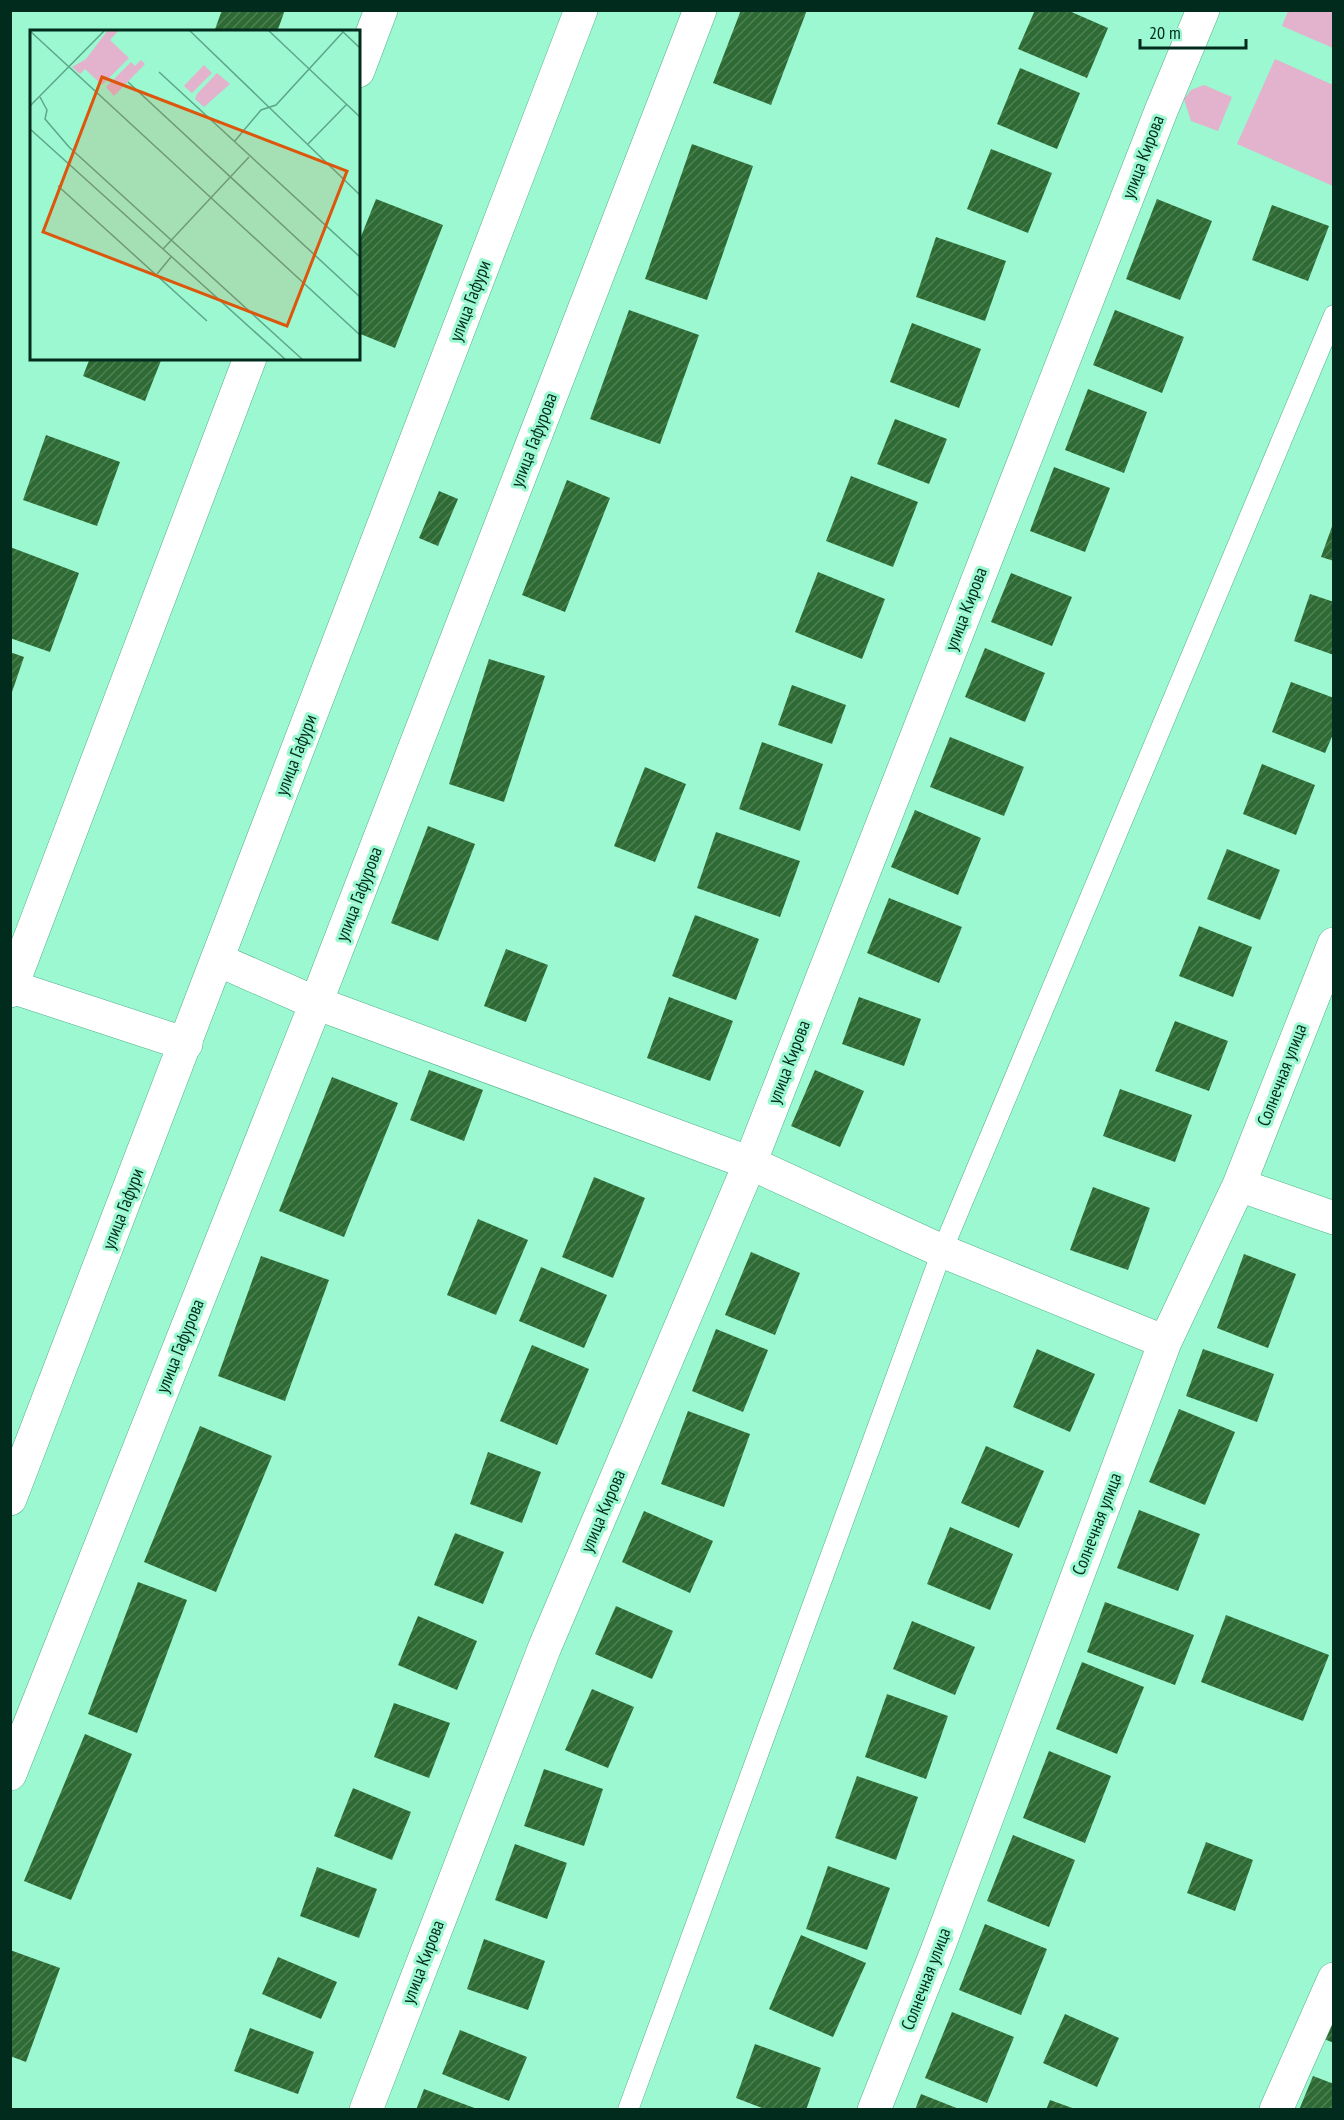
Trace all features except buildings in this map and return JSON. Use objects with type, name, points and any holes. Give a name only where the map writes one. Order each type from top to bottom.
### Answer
[{"type":"street","points":[[360,66],[381,10]]},
{"type":"street","name":"улица Гафури","points":[[10,1499],[580,10]]},
{"type":"street","name":"улица Гафурова","points":[[10,1774],[316,1003],[700,10]]},
{"type":"street","name":"улица Кирова","points":[[366,2109],[544,1649],[750,1164],[1161,111],[1203,10]]},
{"type":"street","points":[[186,1044],[11,989],[249,360]]},
{"type":"street","name":"Солнечная улица","points":[[874,2109],[937,1952],[1166,1342],[1239,1185],[1334,944]]},
{"type":"street","points":[[218,960],[316,1003],[750,1164],[942,1251],[1166,1342]]},
{"type":"street","points":[[1239,1185],[1334,1218]]},
{"type":"street","points":[[1275,2109],[1334,1979]]},
{"type":"lane","points":[[628,2109],[942,1251],[1334,315]]},
{"type":"shaded area","points":[[1288,11],[1333,11],[1333,48],[1282,26]]},
{"type":"shaded area","points":[[1275,59],[1333,85],[1333,186],[1237,144]]},
{"type":"shaded area","points":[[1204,85],[1232,97],[1218,131],[1191,121],[1184,99],[1191,90]]}]
